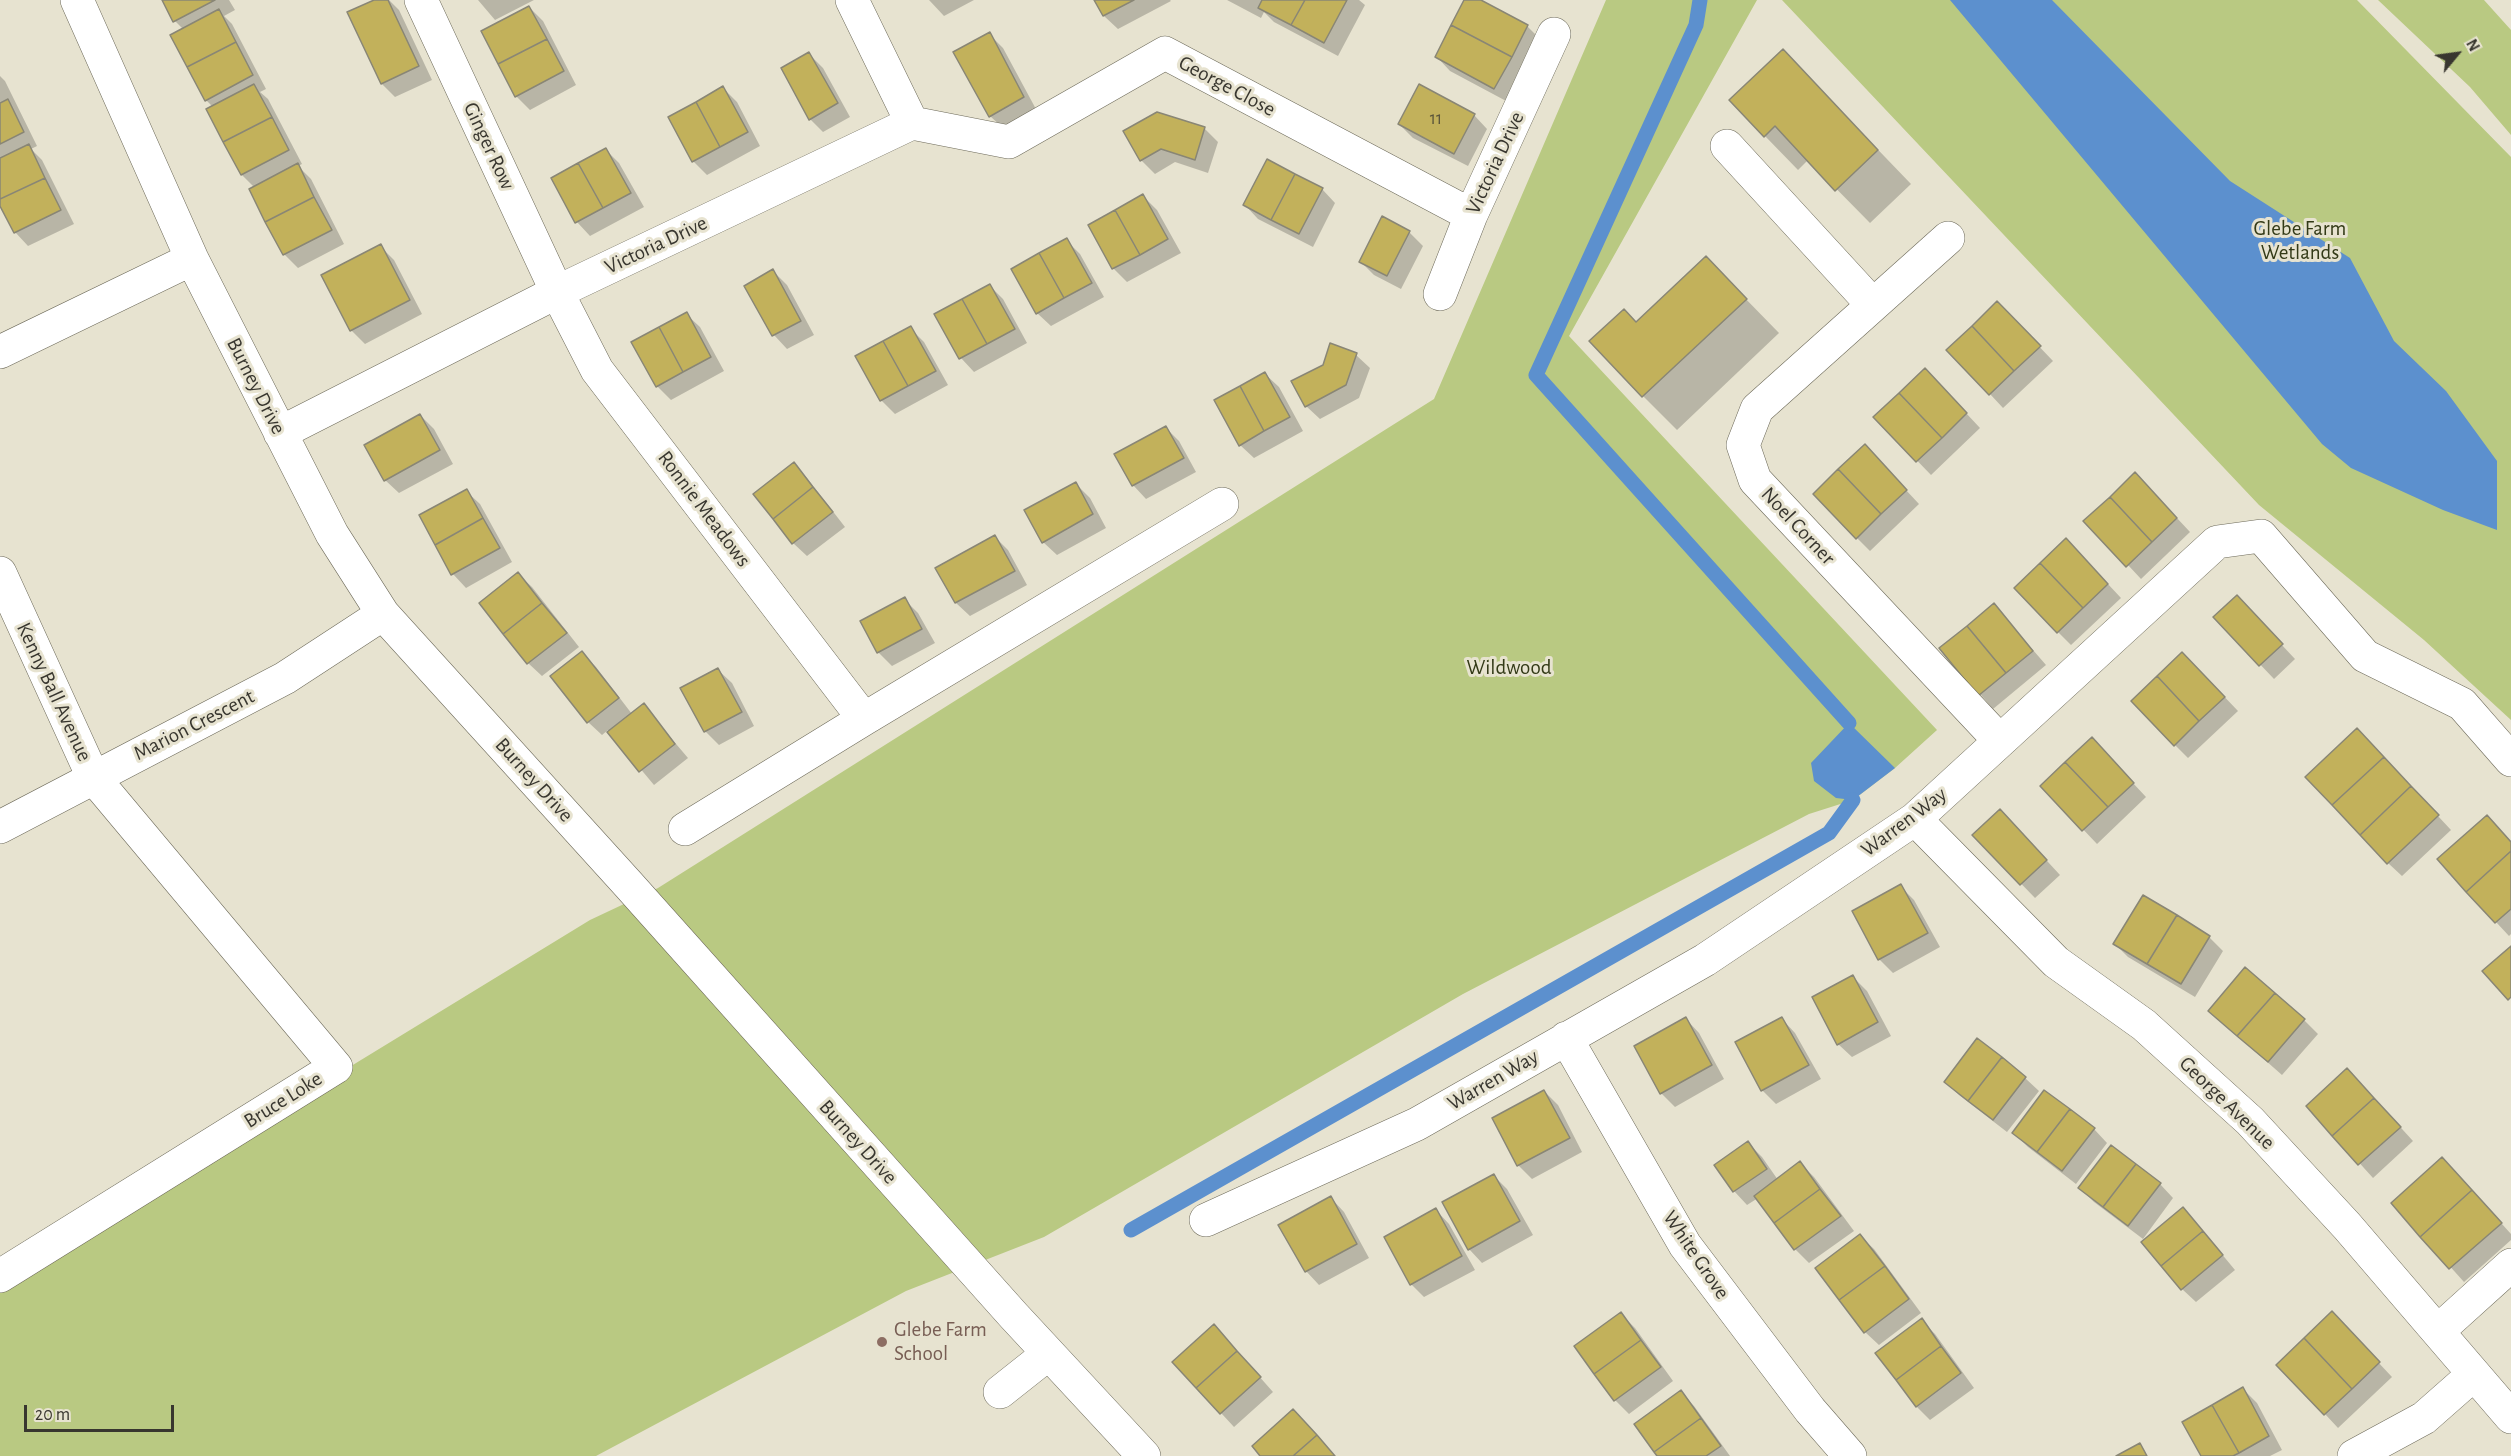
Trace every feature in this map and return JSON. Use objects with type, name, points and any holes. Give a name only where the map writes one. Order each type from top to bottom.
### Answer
[{"type":"street","name":"Burney Drive","points":[[77,0],[192,259],[332,534],[383,614],[1048,1354],[1144,1456]]},
{"type":"street","name":"Ginger Row","points":[[421,0],[557,292]]},
{"type":"street","points":[[852,0],[912,123]]},
{"type":"street","name":"Victoria Drive","points":[[1440,294],[1471,215],[1554,34]]},
{"type":"street","name":"George Close","points":[[912,123],[1009,142],[1165,53],[1471,215]]},
{"type":"street","name":"Victoria Drive","points":[[280,433],[557,292],[912,123]]},
{"type":"street","points":[[1727,146],[1873,305]]},
{"type":"street","name":"Noel Corner","points":[[1948,238],[1758,409],[1743,445],[1755,480],[2000,741]]},
{"type":"street","points":[[0,352],[192,259]]},
{"type":"street","name":"Ronnie Meadows","points":[[557,292],[597,370],[864,719]]},
{"type":"street","points":[[686,829],[1222,504]]},
{"type":"street","name":"Warren Way","points":[[1206,1220],[1417,1124],[1705,960],[1915,819],[2217,542],[2261,536],[2365,656],[2462,704],[2511,760]]},
{"type":"street","name":"Kenny Ball Avenue","points":[[0,573],[93,777]]},
{"type":"street","name":"Marion Crescent","points":[[0,827],[285,678],[383,614]]},
{"type":"street","name":"Bruce Loke","points":[[0,1276],[336,1067],[93,777]]},
{"type":"street","name":"George Avenue","points":[[1915,819],[2056,962],[2144,1025],[2250,1121],[2347,1226],[2511,1417]]},
{"type":"street","name":"White Grove","points":[[1566,1038],[1685,1245],[1810,1410],[1850,1456]]},
{"type":"street","points":[[2438,1331],[2511,1265]]},
{"type":"street","points":[[1000,1392],[1048,1354]]},
{"type":"street","points":[[2354,1456],[2424,1418],[2474,1374]]},
{"type":"green space","name":"Wildwood","points":[[1606,0],[1757,0],[1569,336],[1937,730],[1895,768],[1853,800],[1809,814],[1463,994],[1044,1237],[906,1291],[596,1456],[0,1456],[0,1289],[343,1071],[590,920],[658,888],[1434,399]]},
{"type":"green space","name":"Glebe Farm Wetlands","points":[[1782,0],[2357,0],[2511,157],[2511,720],[2424,640],[2259,505]]},
{"type":"green space","points":[[2378,0],[2484,0],[2511,30],[2511,135],[2470,87]]},
{"type":"water","points":[[1950,0],[2052,0],[2230,181],[2350,258],[2394,341],[2446,391],[2497,461],[2497,530],[2443,510],[2351,468],[2322,444]]},
{"type":"water","points":[[1849,723],[1895,768],[1853,800],[1836,798],[1814,781],[1811,763]]},
{"type":"building","points":[[162,0],[215,0],[173,22]]},
{"type":"building","points":[[374,0],[388,0],[419,66],[381,84],[347,12]]},
{"type":"building","points":[[1094,0],[1134,0],[1103,16]]},
{"type":"building","points":[[1262,0],[1305,0],[1291,25],[1258,8]]},
{"type":"building","points":[[1305,0],[1347,0],[1324,43],[1291,25]]},
{"type":"building","points":[[1464,0],[1481,0],[1528,25],[1512,57],[1451,25]]},
{"type":"building","points":[[529,6],[547,39],[498,64],[481,31]]},
{"type":"building","points":[[219,9],[236,42],[187,67],[170,35]]},
{"type":"building","points":[[1451,25],[1512,57],[1494,89],[1435,57]]},
{"type":"building","points":[[990,32],[1024,97],[989,117],[953,52]]},
{"type":"building","points":[[547,39],[564,71],[515,97],[498,64]]},
{"type":"building","points":[[236,42],[253,75],[205,101],[187,67]]},
{"type":"building","points":[[1783,49],[1878,150],[1835,191],[1775,126],[1764,137],[1729,100]]},
{"type":"building","points":[[809,52],[838,103],[809,120],[781,68]]},
{"type":"building","points":[[254,84],[272,117],[223,142],[206,109]]},
{"type":"building","points":[[1419,84],[1475,114],[1454,154],[1398,124]]},
{"type":"building","points":[[723,86],[748,132],[720,147],[696,102]]},
{"type":"building","points":[[8,99],[24,132],[0,144],[0,103]]},
{"type":"building","points":[[696,102],[720,147],[692,162],[668,117]]},
{"type":"building","points":[[1157,112],[1205,127],[1195,160],[1161,149],[1140,161],[1123,131]]},
{"type":"building","points":[[272,117],[289,150],[241,175],[223,142]]},
{"type":"building","points":[[29,144],[45,178],[0,199],[0,158]]},
{"type":"building","points":[[606,148],[631,193],[603,208],[578,163]]},
{"type":"building","points":[[1267,159],[1295,174],[1271,220],[1243,205]]},
{"type":"building","points":[[298,163],[314,197],[265,222],[249,189]]},
{"type":"building","points":[[578,163],[603,208],[575,223],[551,178]]},
{"type":"building","points":[[1295,174],[1323,188],[1299,234],[1271,220]]},
{"type":"building","points":[[45,178],[61,210],[14,233],[0,206],[0,199]]},
{"type":"building","points":[[1143,194],[1168,239],[1140,255],[1115,210]]},
{"type":"building","points":[[314,197],[332,230],[283,255],[265,222]]},
{"type":"building","points":[[1115,210],[1140,255],[1112,269],[1088,225]]},
{"type":"building","points":[[1382,216],[1410,231],[1387,276],[1359,262]]},
{"type":"building","points":[[1067,238],[1092,283],[1064,298],[1039,253]]},
{"type":"building","points":[[381,244],[410,300],[350,331],[321,275]]},
{"type":"building","points":[[1039,253],[1064,298],[1036,314],[1011,269]]},
{"type":"building","points":[[1706,256],[1747,299],[1642,397],[1589,341],[1624,309],[1636,322]]},
{"type":"building","points":[[773,269],[801,321],[772,336],[744,286]]},
{"type":"building","points":[[990,284],[1015,329],[987,344],[962,299]]},
{"type":"building","points":[[962,299],[987,344],[959,359],[934,314]]},
{"type":"building","points":[[1997,301],[2041,346],[2014,371],[1972,326]]},
{"type":"building","points":[[687,312],[711,357],[683,372],[659,327]]},
{"type":"building","points":[[911,326],[936,371],[908,386],[883,341]]},
{"type":"building","points":[[1972,326],[2014,371],[1989,395],[1946,350]]},
{"type":"building","points":[[659,327],[683,372],[656,387],[631,342]]},
{"type":"building","points":[[883,341],[908,386],[880,401],[855,356]]},
{"type":"building","points":[[1330,343],[1357,353],[1346,385],[1305,407],[1291,381],[1323,365]]},
{"type":"building","points":[[1925,368],[1967,413],[1942,438],[1899,393]]},
{"type":"building","points":[[1265,372],[1290,417],[1264,431],[1240,386]]},
{"type":"building","points":[[1240,386],[1264,431],[1239,446],[1214,400]]},
{"type":"building","points":[[1899,393],[1942,438],[1916,462],[1873,417]]},
{"type":"building","points":[[420,414],[440,450],[384,481],[364,445]]},
{"type":"building","points":[[1166,426],[1184,458],[1132,486],[1114,454]]},
{"type":"building","points":[[1865,444],[1907,490],[1881,514],[1838,469]]},
{"type":"building","points":[[794,462],[813,487],[773,519],[753,494]]},
{"type":"building","points":[[1838,469],[1881,514],[1856,539],[1813,494]]},
{"type":"building","points":[[2135,472],[2177,518],[2152,542],[2110,497]]},
{"type":"building","points":[[1076,482],[1093,514],[1042,543],[1024,510]]},
{"type":"building","points":[[813,487],[833,512],[792,544],[773,519]]},
{"type":"building","points":[[467,489],[483,518],[435,545],[419,515]]},
{"type":"building","points":[[2110,497],[2152,542],[2126,567],[2083,521]]},
{"type":"building","points":[[483,518],[500,548],[451,575],[435,545]]},
{"type":"building","points":[[995,535],[1015,571],[955,603],[935,568]]},
{"type":"building","points":[[2066,538],[2108,584],[2083,608],[2040,563]]},
{"type":"building","points":[[2040,563],[2083,608],[2057,633],[2014,588]]},
{"type":"building","points":[[518,572],[542,603],[503,634],[479,603]]},
{"type":"building","points":[[2237,595],[2283,644],[2259,666],[2213,617]]},
{"type":"building","points":[[905,597],[922,629],[877,653],[860,621]]},
{"type":"building","points":[[542,603],[567,633],[527,664],[503,634]]},
{"type":"building","points":[[1994,603],[2033,651],[2006,673],[1967,626]]},
{"type":"building","points":[[1967,626],[2006,673],[1978,696],[1939,648]]},
{"type":"building","points":[[582,651],[619,698],[587,723],[550,676]]},
{"type":"building","points":[[2182,652],[2225,697],[2199,721],[2157,676]]},
{"type":"building","points":[[718,668],[742,712],[704,732],[680,688]]},
{"type":"building","points":[[2157,676],[2199,721],[2174,746],[2131,701]]},
{"type":"building","points":[[644,703],[675,744],[639,772],[607,732]]},
{"type":"building","points":[[2357,728],[2384,757],[2332,805],[2305,777]]},
{"type":"building","points":[[2092,737],[2134,783],[2108,807],[2065,762]]},
{"type":"building","points":[[2384,757],[2411,786],[2360,835],[2332,805]]},
{"type":"building","points":[[2065,762],[2108,807],[2082,831],[2040,786]]},
{"type":"building","points":[[2411,786],[2439,815],[2387,864],[2360,835]]},
{"type":"building","points":[[2000,809],[2047,860],[2020,885],[1972,835]]},
{"type":"building","points":[[2487,815],[2511,842],[2511,851],[2466,892],[2437,859]]},
{"type":"building","points":[[2511,851],[2511,909],[2495,923],[2466,892]]},
{"type":"building","points":[[1901,884],[1928,933],[1878,960],[1852,911]]},
{"type":"building","points":[[2143,895],[2177,915],[2147,964],[2113,944]]},
{"type":"building","points":[[2177,915],[2210,936],[2181,984],[2147,964]]},
{"type":"building","points":[[2511,946],[2511,997],[2508,1000],[2482,971]]},
{"type":"building","points":[[2245,967],[2275,993],[2237,1036],[2208,1011]]},
{"type":"building","points":[[1853,975],[1878,1022],[1837,1045],[1812,997]]},
{"type":"building","points":[[2275,993],[2305,1019],[2268,1062],[2237,1036]]},
{"type":"building","points":[[1686,1017],[1712,1065],[1660,1094],[1634,1046]]},
{"type":"building","points":[[1782,1017],[1809,1065],[1761,1091],[1735,1042]]},
{"type":"building","points":[[1977,1038],[2002,1057],[1968,1101],[1944,1082]]},
{"type":"building","points":[[2002,1057],[2026,1077],[1993,1120],[1968,1101]]},
{"type":"building","points":[[2347,1068],[2374,1098],[2332,1136],[2306,1106]]},
{"type":"building","points":[[1544,1090],[1570,1138],[1517,1166],[1492,1118]]},
{"type":"building","points":[[2044,1090],[2070,1109],[2037,1152],[2012,1133]]},
{"type":"building","points":[[2374,1098],[2401,1127],[2358,1165],[2332,1136]]},
{"type":"building","points":[[2070,1109],[2095,1128],[2062,1171],[2037,1152]]},
{"type":"building","points":[[1748,1141],[1767,1169],[1733,1192],[1714,1165]]},
{"type":"building","points":[[2111,1145],[2136,1164],[2103,1207],[2078,1188]]},
{"type":"building","points":[[2442,1157],[2472,1190],[2420,1237],[2391,1203]]},
{"type":"building","points":[[1800,1161],[1820,1189],[1774,1223],[1754,1196]]},
{"type":"building","points":[[2136,1164],[2161,1183],[2128,1226],[2103,1207]]},
{"type":"building","points":[[1494,1174],[1520,1221],[1468,1250],[1442,1202]]},
{"type":"building","points":[[1820,1189],[1841,1216],[1794,1250],[1774,1223]]},
{"type":"building","points":[[2472,1190],[2502,1223],[2449,1269],[2420,1237]]},
{"type":"building","points":[[1331,1196],[1357,1244],[1305,1272],[1278,1225]]},
{"type":"building","points":[[2183,1207],[2203,1231],[2161,1266],[2141,1242]]},
{"type":"building","points":[[1436,1208],[1462,1256],[1410,1285],[1384,1237]]},
{"type":"building","points":[[2203,1231],[2223,1255],[2181,1290],[2161,1266]]},
{"type":"building","points":[[1860,1234],[1885,1266],[1839,1300],[1815,1268]]},
{"type":"building","points":[[1885,1266],[1909,1299],[1864,1333],[1839,1300]]},
{"type":"building","points":[[2332,1311],[2380,1362],[2352,1389],[2304,1338]]},
{"type":"building","points":[[1621,1312],[1641,1340],[1594,1374],[1574,1346]]},
{"type":"building","points":[[1922,1318],[1941,1346],[1896,1380],[1875,1353]]},
{"type":"building","points":[[1214,1324],[1237,1351],[1196,1388],[1172,1362]]},
{"type":"building","points":[[2304,1338],[2352,1389],[2324,1415],[2276,1365]]},
{"type":"building","points":[[1641,1340],[1661,1367],[1614,1401],[1594,1374]]},
{"type":"building","points":[[1941,1346],[1961,1373],[1916,1407],[1896,1380]]},
{"type":"building","points":[[1237,1351],[1261,1377],[1220,1414],[1196,1388]]},
{"type":"building","points":[[2243,1387],[2269,1436],[2239,1453],[2212,1405]]},
{"type":"building","points":[[1681,1390],[1701,1418],[1654,1452],[1634,1424]]},
{"type":"building","points":[[2212,1405],[2239,1453],[2233,1456],[2201,1456],[2182,1422]]},
{"type":"building","points":[[1293,1409],[1317,1435],[1293,1456],[1260,1456],[1252,1446]]},
{"type":"building","points":[[1701,1418],[1721,1446],[1706,1456],[1657,1456],[1654,1452]]},
{"type":"building","points":[[1317,1435],[1335,1456],[1293,1456]]},
{"type":"building","points":[[2140,1443],[2147,1456],[2116,1456]]},
{"type":"waterway","points":[[1700,0],[1696,25],[1536,375],[1849,723]]},
{"type":"waterway","points":[[1131,1230],[1829,833],[1853,800]]},
{"type":"place","name":"Glebe Farm School","points":[[882,1342]]}]
